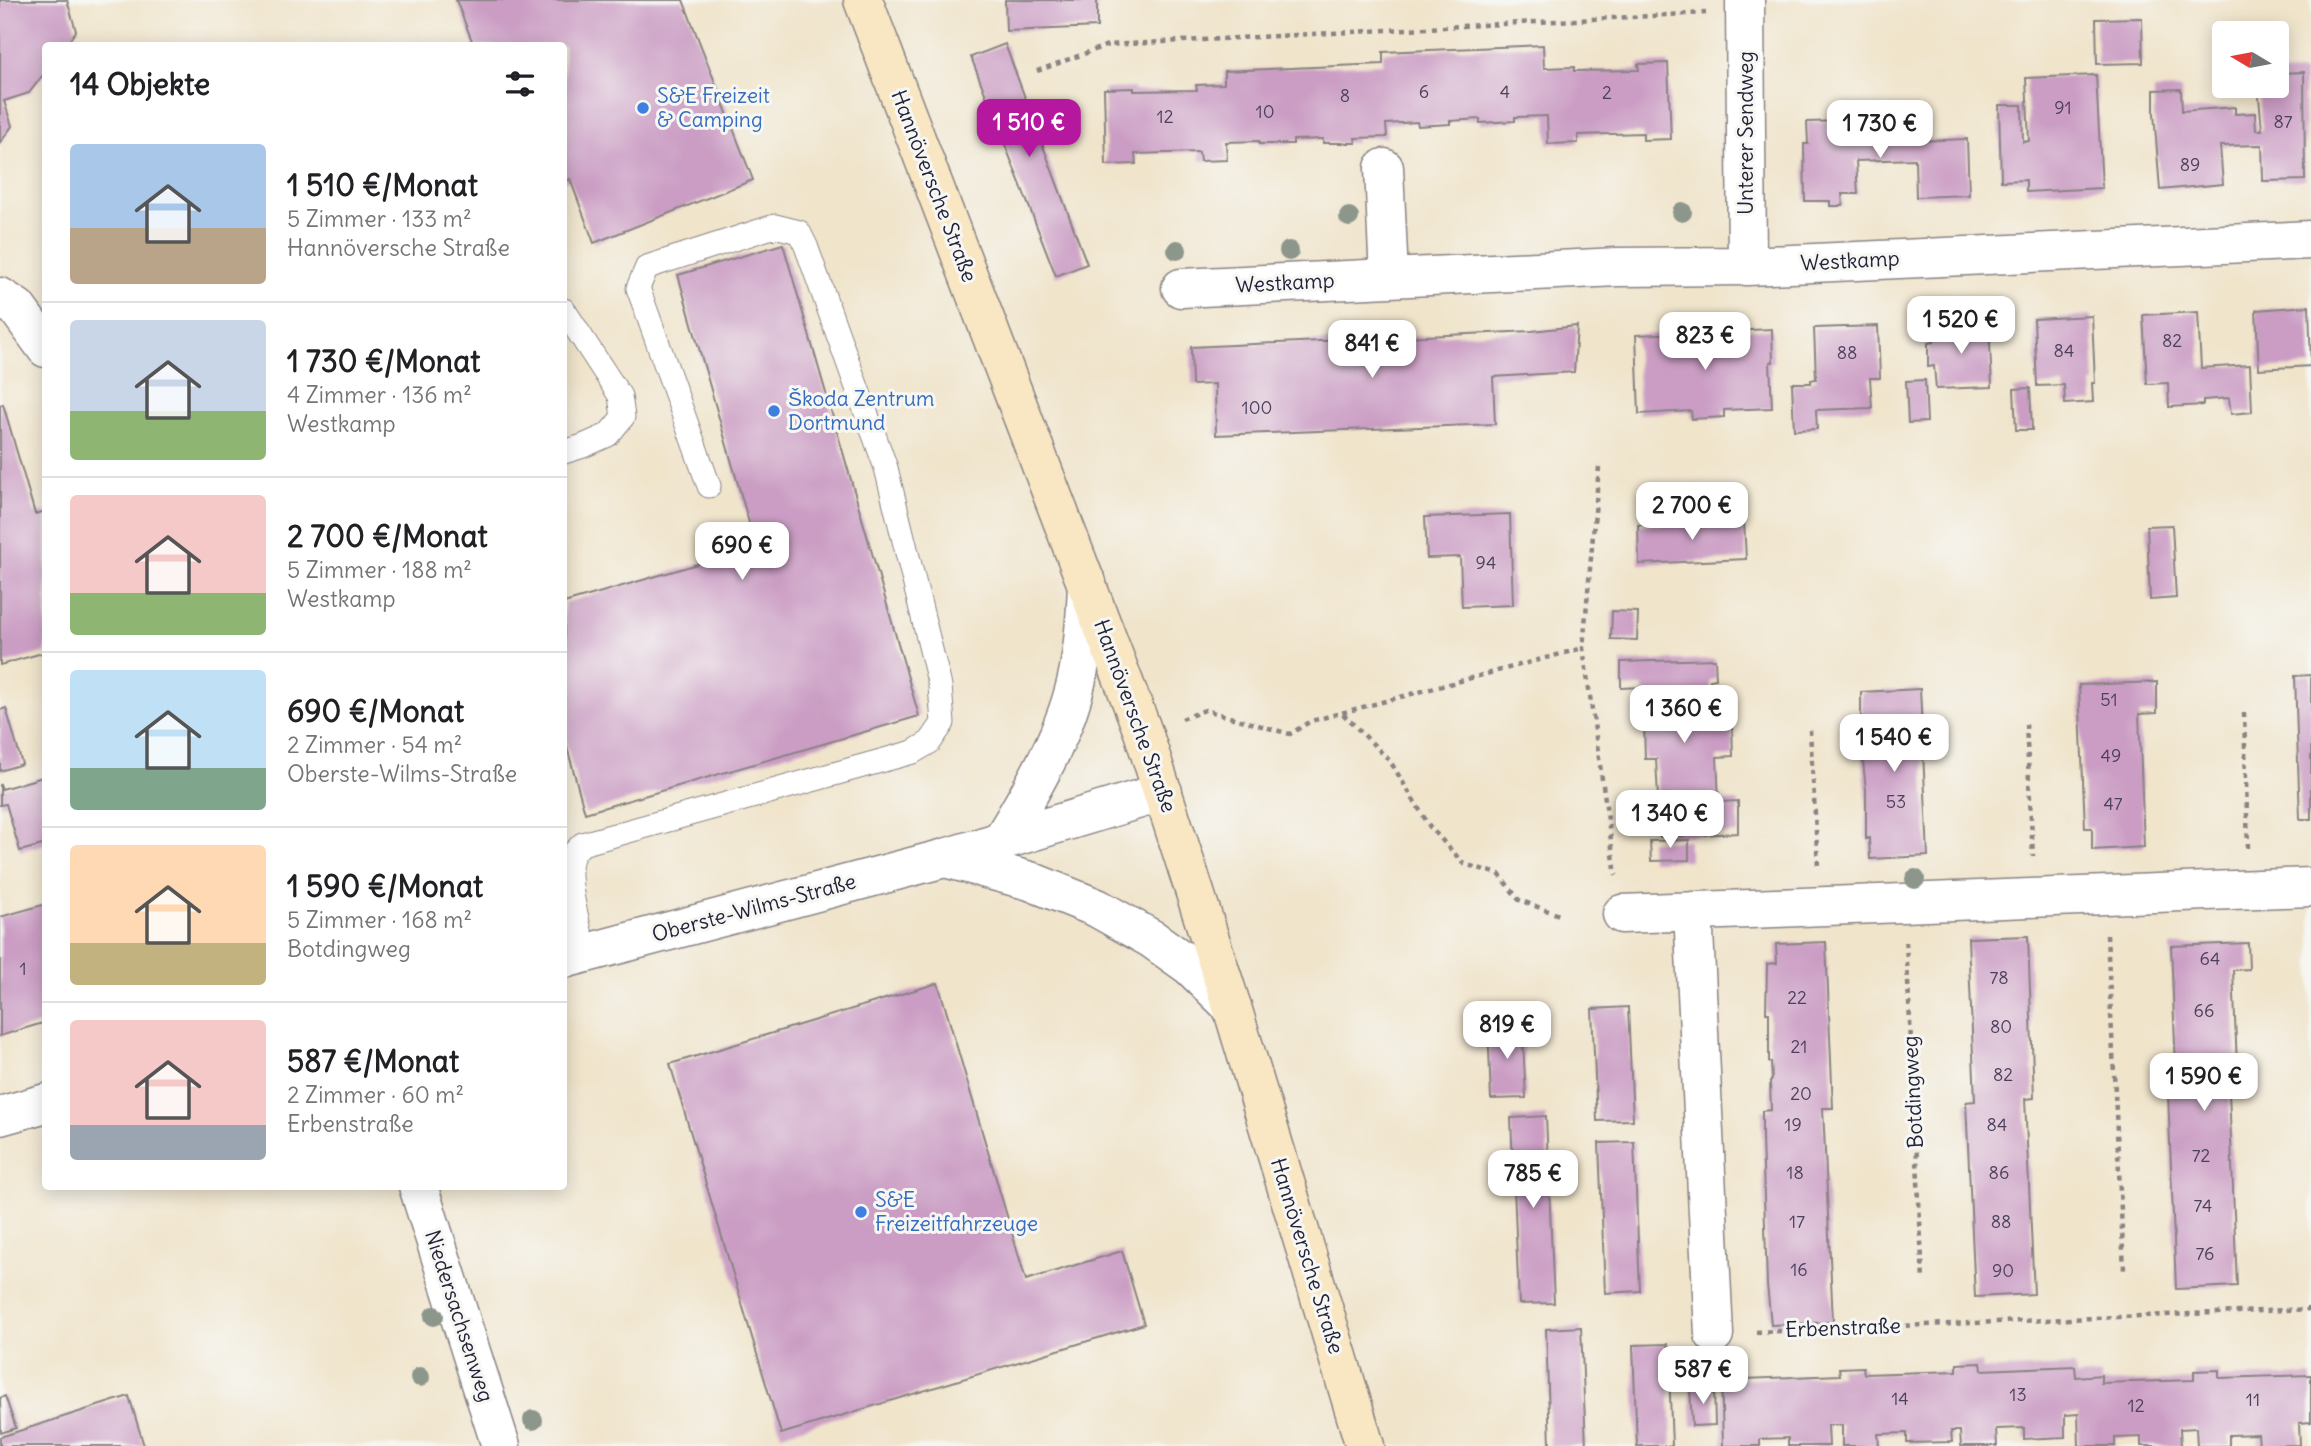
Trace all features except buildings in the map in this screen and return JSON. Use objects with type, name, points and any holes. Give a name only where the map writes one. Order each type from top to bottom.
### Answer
[{"type":"main road","name":"Hannöversche Straße","points":[[863,0],[1087,583],[1163,793],[1232,1007],[1365,1446]]},
{"type":"street","name":"Unterer Sendweg","points":[[1745,5],[1747,266]]},
{"type":"street","points":[[1384,168],[1389,278]]},
{"type":"street","name":"Westkamp","points":[[1181,288],[1618,267],[1747,266],[2311,240]]},
{"type":"street","points":[[0,297],[17,308],[42,342]]},
{"type":"street","points":[[1002,840],[1047,762],[1071,696],[1085,632],[1087,583]]},
{"type":"street","name":"Oberste-Wilms-Straße","points":[[575,956],[945,858],[1163,793]]},
{"type":"street","name":"Oberste-Wilms-Straße","points":[[945,858],[1030,881],[1097,908],[1152,939],[1190,966],[1232,1007]]},
{"type":"street","points":[[1622,914],[2311,887]]},
{"type":"street","points":[[1693,911],[1714,1334]]},
{"type":"street","points":[[0,1116],[42,1104]]},
{"type":"street","name":"Niedersachsenweg","points":[[419,1190],[501,1446]]},
{"type":"lane","points":[[575,956],[576,912],[570,873],[573,854],[582,844],[913,751],[930,742],[943,723],[940,686],[886,468],[799,232],[775,226],[647,268],[638,288],[709,486]]},
{"type":"lane","points":[[567,315],[620,396],[623,417],[608,435],[567,451]]},
{"type":"path","points":[[1037,71],[1108,45],[1745,5]]},
{"type":"path","points":[[1598,467],[1583,648],[1622,914]]},
{"type":"path","points":[[1182,719],[1205,710],[1290,734],[1311,721],[1583,648]]},
{"type":"path","points":[[1343,713],[1390,761],[1430,827],[1464,864],[1499,874],[1519,900],[1562,916]]},
{"type":"path","points":[[2244,713],[2250,890]]},
{"type":"path","points":[[2026,724],[2036,898]]},
{"type":"path","points":[[1810,730],[1820,906]]},
{"type":"path","points":[[2105,895],[2124,1270]]},
{"type":"path","name":"Botdingweg","points":[[1904,903],[1923,1281]]},
{"type":"path","name":"Erbenstraße","points":[[1714,1334],[2311,1309]]},
{"type":"place","name":"S&E Freizeit & Camping","points":[[643,108]]},
{"type":"place","name":"Škoda Zentrum Dortmund","points":[[774,411]]},
{"type":"place","name":"S&E Freizeitfahrzeuge","points":[[861,1212]]}]
